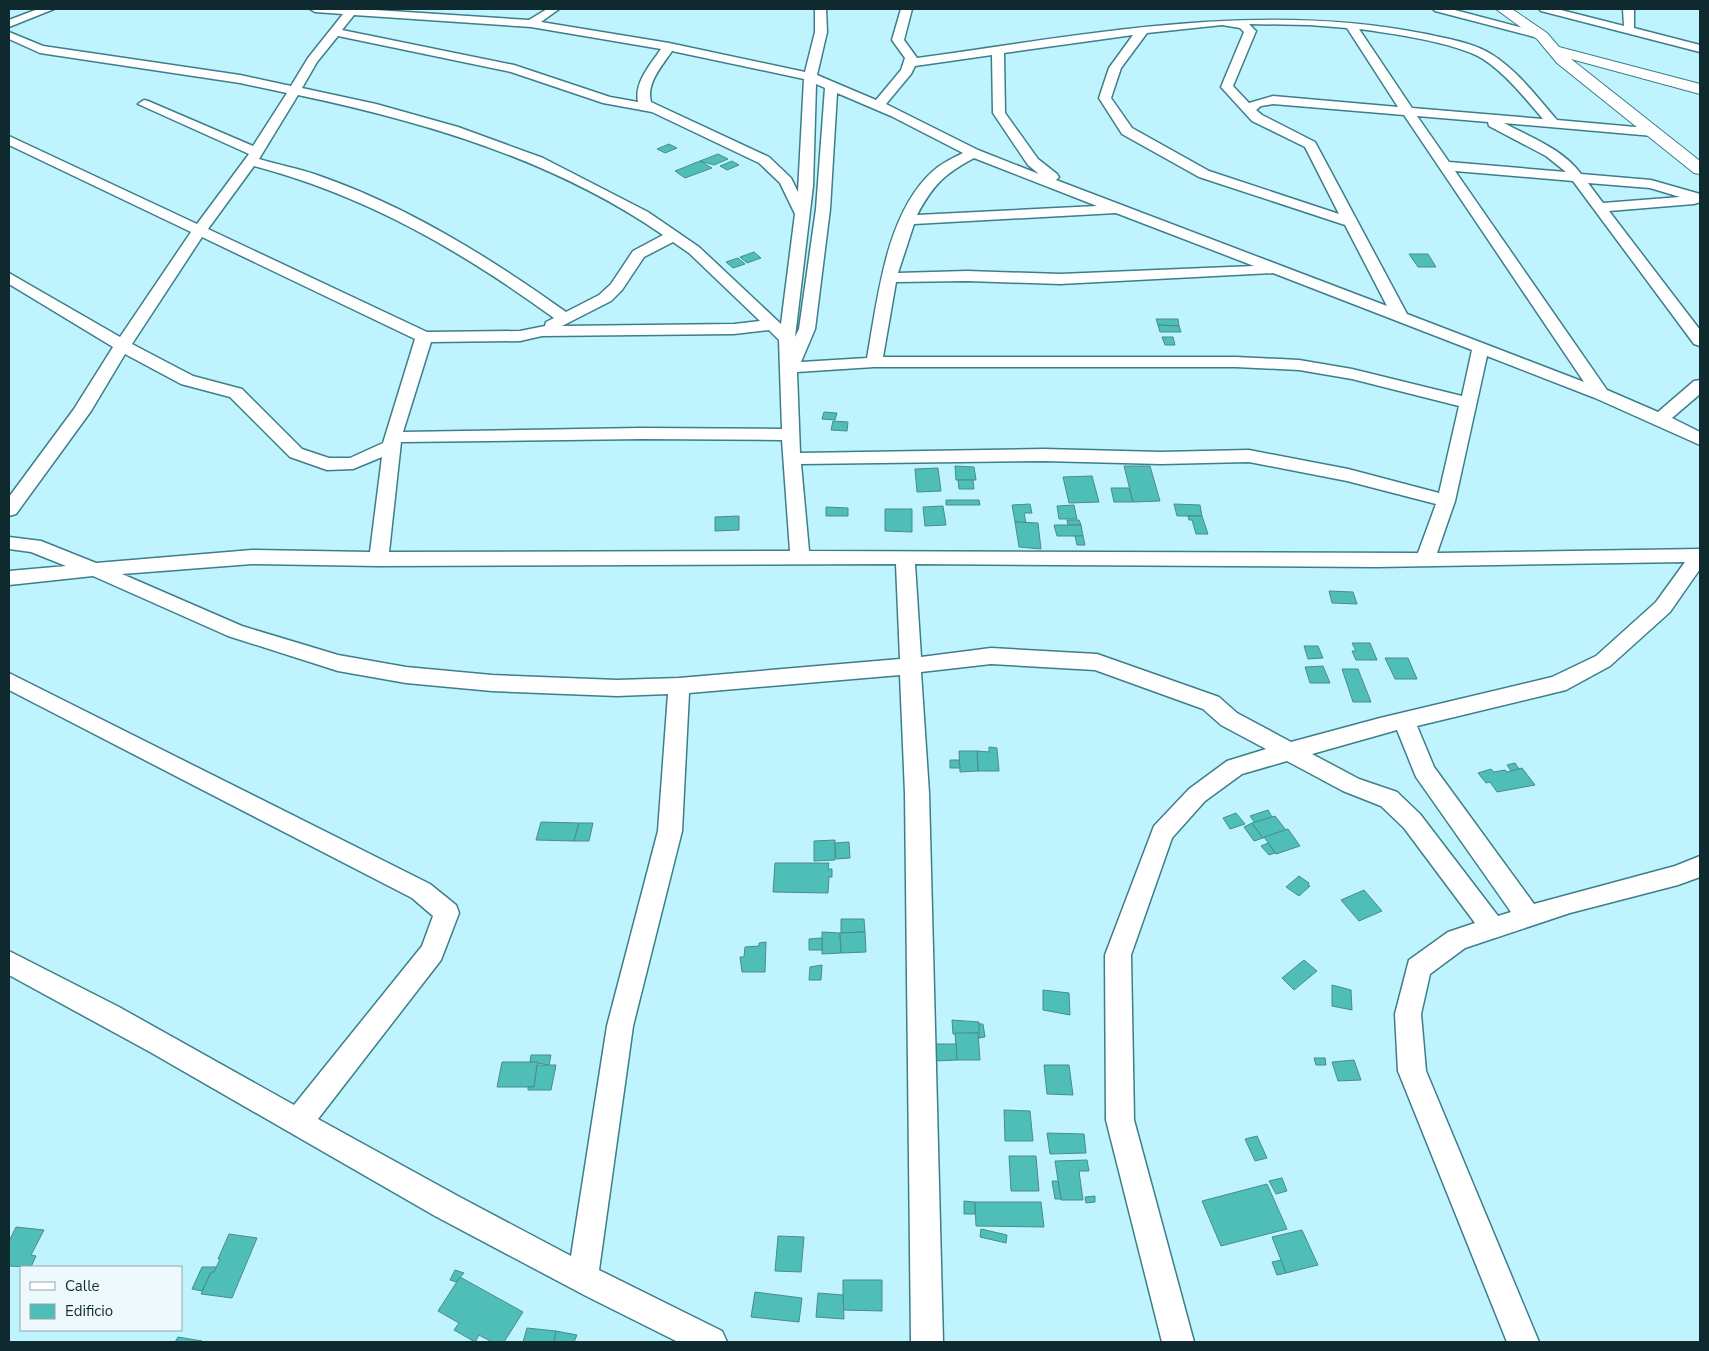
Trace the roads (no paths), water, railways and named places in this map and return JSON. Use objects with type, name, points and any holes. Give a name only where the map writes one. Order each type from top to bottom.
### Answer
[{"type":"street","points":[[9,24],[48,9]]},
{"type":"street","points":[[314,9],[352,10],[531,24],[669,47],[810,77],[879,105],[973,153],[1601,394],[1700,440]]},
{"type":"street","points":[[531,24],[554,9]]},
{"type":"street","points":[[800,558],[791,459],[790,368],[787,339],[803,216],[810,77],[821,32],[821,10],[807,9]]},
{"type":"street","points":[[879,105],[907,71],[910,63],[911,58],[898,40],[906,9]]},
{"type":"street","points":[[1439,9],[1542,36]]},
{"type":"street","points":[[1503,9],[1542,36],[1559,55],[1700,169]]},
{"type":"street","points":[[1545,9],[1700,49]]},
{"type":"street","points":[[1565,9],[1700,43]]},
{"type":"street","points":[[1629,9],[1630,26]]},
{"type":"street","points":[[9,510],[82,411],[122,346],[198,232],[253,156],[292,92],[352,10]]},
{"type":"street","points":[[910,63],[1142,30],[1222,22],[1252,20],[1350,24],[1409,33],[1460,46],[1486,56],[1525,91],[1553,124]]},
{"type":"street","points":[[1222,22],[1243,25],[1250,31],[1227,87],[1257,118],[1310,145],[1401,318]]},
{"type":"street","points":[[1350,24],[1406,111],[1446,166],[1601,394]]},
{"type":"street","points":[[1142,30],[1115,68],[1105,98],[1127,131],[1204,174],[1352,222]]},
{"type":"street","points":[[335,32],[514,69],[607,100],[655,109]]},
{"type":"street","points":[[9,35],[40,49],[240,79],[292,92],[381,110],[453,130],[538,161],[642,215],[673,236],[707,262],[787,339]]},
{"type":"street","points":[[669,47],[648,79],[642,98],[645,104],[764,160],[786,181],[803,216]]},
{"type":"street","points":[[998,50],[999,113],[1033,162],[1063,186]]},
{"type":"street","points":[[1559,55],[1700,89]]},
{"type":"street","points":[[1559,55],[1700,96]]},
{"type":"street","points":[[790,368],[808,320],[823,209],[831,85]]},
{"type":"street","points":[[1250,109],[1258,103],[1273,100],[1490,120],[1653,132]]},
{"type":"street","points":[[144,104],[253,156],[313,178],[415,222],[510,278],[564,318]]},
{"type":"street","points":[[1490,120],[1551,153],[1567,164],[1700,342]]},
{"type":"street","points":[[9,140],[198,232],[424,337],[520,336],[542,331],[734,329],[772,325]]},
{"type":"street","points":[[874,362],[890,278],[906,220],[935,176],[973,153]]},
{"type":"street","points":[[1446,166],[1651,184],[1667,187],[1700,198]]},
{"type":"street","points":[[1600,207],[1700,198]]},
{"type":"street","points":[[906,220],[1123,209]]},
{"type":"street","points":[[542,331],[606,298],[617,287],[638,254],[673,236]]},
{"type":"street","points":[[890,278],[967,276],[1060,279],[1277,269]]},
{"type":"street","points":[[9,278],[122,346],[187,380],[236,393],[296,454],[327,464],[353,462],[393,442],[676,432],[790,435]]},
{"type":"street","points":[[379,559],[393,442],[424,337]]},
{"type":"street","points":[[1425,559],[1446,501],[1481,348]]},
{"type":"street","points":[[790,368],[874,362],[1236,362],[1290,365],[1352,374],[1469,403]]},
{"type":"street","points":[[1660,420],[1700,385]]},
{"type":"street","points":[[791,459],[1035,455],[1161,458],[1249,456],[1348,475],[1446,501]]},
{"type":"street","points":[[9,543],[34,546],[98,571],[235,631],[338,663],[406,675],[492,683],[617,688],[679,686],[910,666],[991,656],[1097,662],[1211,703],[1230,719],[1351,785],[1388,799],[1412,821],[1494,929]]},
{"type":"street","points":[[9,578],[98,571],[162,563],[252,557],[379,559],[905,557],[1425,559],[1700,555],[1664,607],[1603,661],[1558,684],[1404,720],[1289,750],[1235,767],[1196,795],[1162,833],[1118,955],[1120,1120],[1178,1342]]},
{"type":"street","points":[[905,557],[918,803],[927,1342]]},
{"type":"street","points":[[9,681],[422,891],[447,913],[432,952],[298,1122]]},
{"type":"street","points":[[583,1278],[620,1026],[670,831],[679,686]]},
{"type":"street","points":[[1404,720],[1424,771],[1529,917]]},
{"type":"street","points":[[1523,1342],[1412,1072],[1408,1014],[1418,968],[1457,940],[1570,903],[1678,875],[1700,866]]},
{"type":"street","points":[[9,962],[116,1018],[409,1186],[583,1278],[711,1342]]}]
